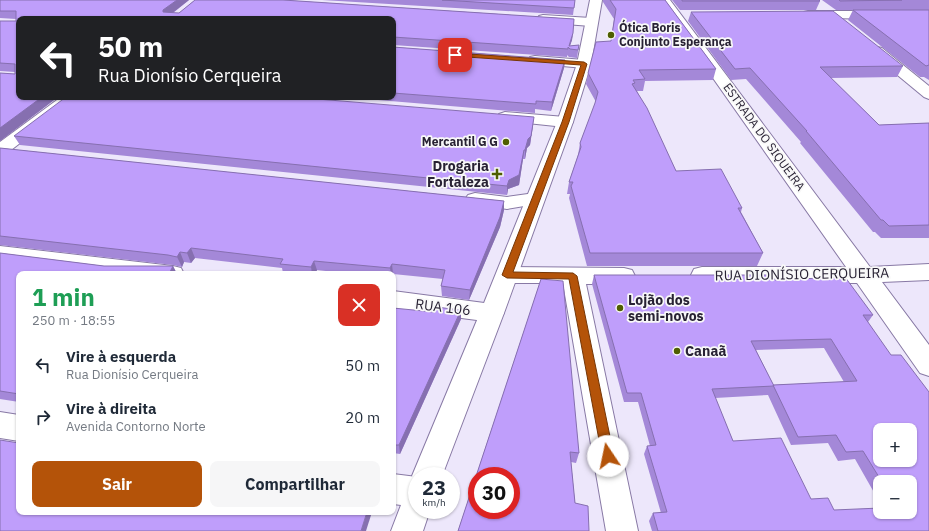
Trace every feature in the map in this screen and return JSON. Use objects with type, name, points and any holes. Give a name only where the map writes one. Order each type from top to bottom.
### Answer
[{"type":"street","points":[[432,467],[565,122],[584,64],[596,0]]},
{"type":"street","name":"ESTRADA DO SIQUEIRA","points":[[664,0],[683,16],[864,275],[929,365]]},
{"type":"street","points":[[818,4],[851,30]]},
{"type":"street","points":[[793,16],[929,15]]},
{"type":"street","points":[[528,18],[592,22]]},
{"type":"street","points":[[869,45],[929,94]]},
{"type":"street","points":[[524,60],[584,64]]},
{"type":"street","points":[[0,150],[67,100]]},
{"type":"street","points":[[493,116],[565,122]]},
{"type":"street","points":[[0,150],[29,153]]},
{"type":"street","points":[[460,198],[507,203],[535,199]]},
{"type":"street","points":[[0,253],[148,271]]},
{"type":"street","name":"RUA DIONÍSIO CERQUEIRA","points":[[683,276],[864,275],[929,272]]},
{"type":"street","points":[[507,275],[644,276]]},
{"type":"street","points":[[573,276],[622,531]]},
{"type":"street","name":"RUA 106","points":[[396,300],[492,313]]},
{"type":"street","points":[[0,425],[16,428]]},
{"type":"street","points":[[396,489],[408,491]]},
{"type":"street","points":[[407,531],[411,519]]},
{"type":"building","points":[[0,0],[177,0],[163,10],[163,12],[179,13],[195,0],[283,0],[574,19],[573,33],[569,46],[579,45],[578,50],[570,49],[568,47],[568,49],[396,37],[396,16],[16,16],[16,11],[0,11]]},
{"type":"building","points":[[442,0],[575,0],[574,8]]},
{"type":"building","points":[[610,0],[665,0],[716,69],[639,70],[645,79],[633,80],[635,83],[632,84],[647,108],[676,171],[721,169],[742,208],[738,208],[763,253],[590,253],[571,186],[573,182],[569,182],[581,147],[580,143],[598,92],[588,73],[596,42],[611,41],[616,9]]},
{"type":"building","points":[[819,0],[820,1],[682,1]]},
{"type":"building","points":[[839,0],[902,0],[840,1]]},
{"type":"building","points":[[853,10],[929,10],[929,65],[926,66]]},
{"type":"building","points":[[833,11],[903,66],[820,67],[879,125],[929,123],[929,225],[889,226],[881,220],[807,131],[750,68],[735,69],[691,12]]},
{"type":"building","points":[[0,21],[16,21],[16,100],[38,100],[0,128],[0,73],[15,74],[15,64],[0,63]]},
{"type":"building","points":[[396,47],[565,60],[552,102],[536,101],[536,104],[396,93]]},
{"type":"building","points":[[62,100],[329,100],[534,117],[531,136],[528,139],[524,150],[519,175],[509,180],[507,186],[14,136]]},
{"type":"building","points":[[0,148],[504,201],[500,217],[470,290],[441,286],[445,270],[392,264],[390,268],[314,261],[311,267],[280,264],[283,259],[191,248],[187,253],[180,252],[177,257],[0,236]]},
{"type":"building","points":[[0,253],[104,266],[173,266],[170,271],[16,271],[16,394],[0,391]]},
{"type":"building","points":[[594,275],[772,275],[775,280],[845,277],[873,315],[863,315],[891,355],[901,355],[929,392],[929,531],[658,531],[653,513],[667,512],[647,446],[656,445],[641,393],[627,393]],"holes":[[[831,339],[857,381],[773,385],[751,341]],[[773,386],[798,437],[836,435],[846,452],[863,451],[878,475],[917,475],[917,519],[873,519],[873,508],[834,510],[828,498],[811,499],[781,438],[733,441],[712,389]]]},
{"type":"building","points":[[541,279],[563,281],[579,453],[570,452],[575,503],[588,506],[589,531],[458,531],[468,501],[468,519],[520,519],[520,467],[479,467]]},
{"type":"building","points":[[436,307],[461,310],[399,445],[396,445],[396,308],[434,312]]},
{"type":"building","points":[[0,440],[16,443],[16,515],[366,515],[361,531],[0,531]]},
{"type":"place","name":"Ótica Boris Conjunto Esperança","points":[[611,35]]},
{"type":"place","name":"Mercantil G G","points":[[506,142]]},
{"type":"place","name":"Drogaria Fortaleza","points":[[497,174]]},
{"type":"place","name":"Lojão dos semi-novos","points":[[620,308]]},
{"type":"place","name":"Canaã","points":[[677,351]]},
{"type":"route","points":[[455,55],[584,64],[565,122],[507,275],[573,276],[608,456]]}]
